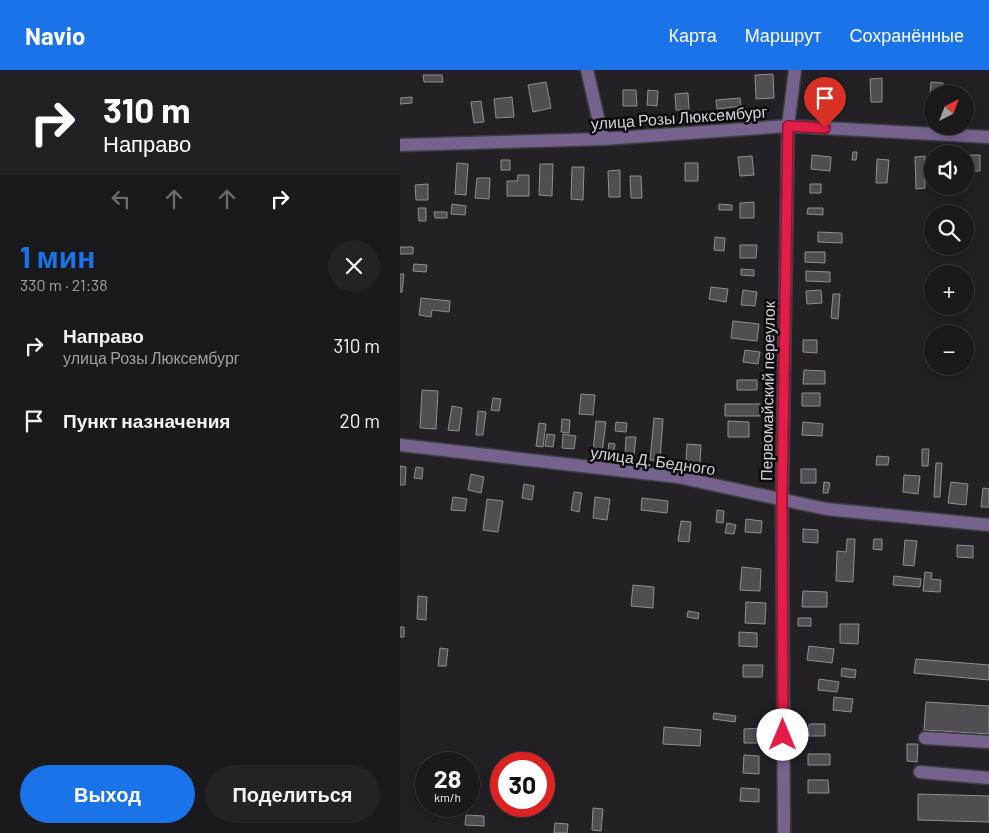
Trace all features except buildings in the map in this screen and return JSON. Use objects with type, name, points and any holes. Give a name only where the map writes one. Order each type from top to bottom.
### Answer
[{"type":"street","points":[[587,70],[603,139]]},
{"type":"street","name":"Первомайский переулок","points":[[784,833],[782,500],[788,126],[795,70]]},
{"type":"street","name":"улица Розы Люксембург","points":[[400,145],[603,139],[788,126],[989,136]]},
{"type":"street","name":"улица Д. Бедного","points":[[400,445],[678,477],[826,509],[989,525]]},
{"type":"street","points":[[925,738],[989,742]]},
{"type":"street","points":[[920,772],[989,778]]},
{"type":"route","points":[[783,735],[782,500],[788,126],[825,128]]}]
